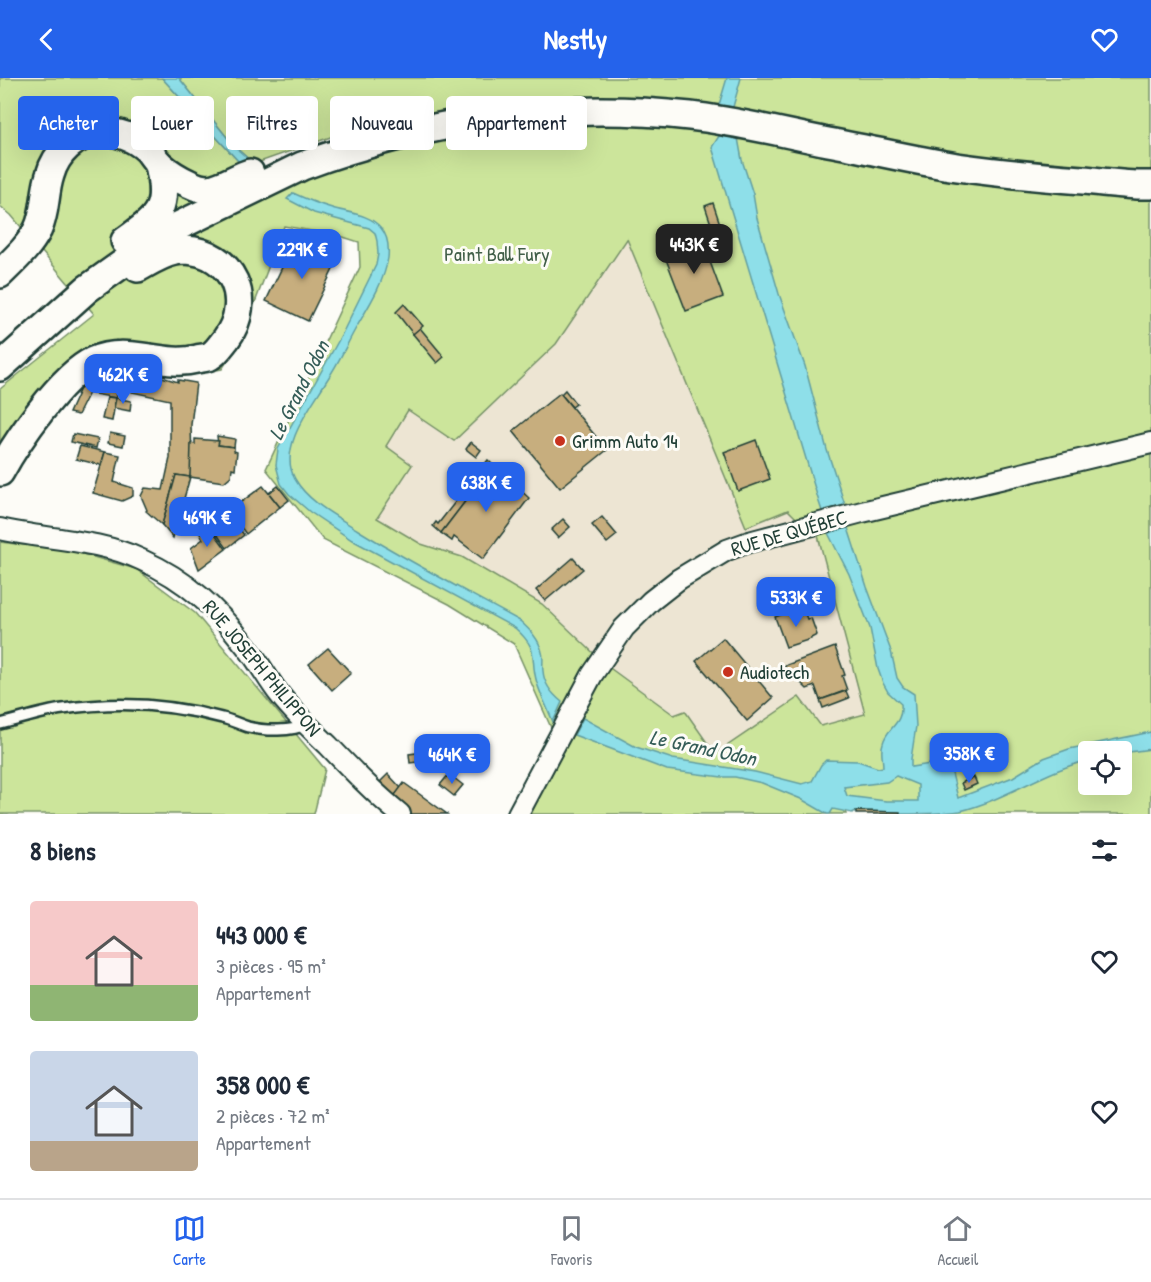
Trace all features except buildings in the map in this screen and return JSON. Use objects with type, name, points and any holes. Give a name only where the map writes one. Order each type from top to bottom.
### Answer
[{"type":"main road","points":[[0,367],[87,289],[170,230],[302,166],[380,141],[459,123],[576,112],[634,112],[691,116],[957,167],[1151,185]]},
{"type":"main road","points":[[0,274],[33,238],[42,217],[50,175],[61,154],[71,142],[90,134],[112,133],[136,141],[147,149],[159,164],[187,183],[200,188],[210,189],[249,173],[302,166]]},
{"type":"main road","points":[[87,289],[121,243],[150,223],[160,211],[163,186],[159,164]]},
{"type":"main road","points":[[0,472],[13,448],[44,406],[77,373],[93,361],[113,356],[134,355],[164,361],[186,362],[211,356],[227,338],[236,318],[240,299],[236,284],[228,269],[214,258],[184,250],[170,252],[122,278],[87,289]]},
{"type":"street","name":"RUE DE QUÉBEC","points":[[518,814],[592,675],[624,628],[651,601],[679,579],[727,550],[862,512],[1151,443]]},
{"type":"street","name":"RUE JOSEPH PHILIPPON","points":[[0,530],[84,542],[122,551],[161,569],[190,586],[247,647],[280,695],[379,798],[400,814]]},
{"type":"lane","points":[[0,723],[60,709],[128,704],[191,711],[250,727],[298,729],[307,724]]},
{"type":"shaded area","points":[[627,239],[746,527],[788,510],[812,512],[865,714],[821,726],[799,697],[716,754],[685,711],[675,715],[607,666],[542,604],[462,557],[421,544],[377,518],[412,465],[385,446],[408,410],[454,441],[556,344]]},
{"type":"green space","name":"Paint Ball Fury","points":[[0,78],[162,78],[179,96],[131,96],[131,150],[214,150],[214,135],[240,163],[243,171],[316,168],[380,150],[434,150],[434,135],[446,131],[446,150],[587,150],[587,96],[446,96],[446,110],[434,113],[434,96],[330,96],[330,137],[318,141],[318,96],[226,96],[226,136],[214,121],[214,96],[194,96],[179,78],[1151,78],[1151,814],[929,814],[843,805],[846,814],[527,814],[560,748],[514,644],[449,604],[323,540],[266,469],[360,267],[359,242],[340,236],[284,226],[240,342],[222,369],[193,374],[116,340],[87,355],[0,449],[0,389],[94,314],[11,215],[0,206]],"holes":[[[627,239],[746,527],[788,510],[796,518],[812,513],[865,714],[821,726],[799,697],[715,754],[685,711],[674,715],[607,666],[542,604],[462,557],[421,544],[377,518],[412,465],[386,446],[408,410],[454,441],[556,344]]]},
{"type":"green space","points":[[238,150],[294,150],[254,164]]},
{"type":"green space","points":[[0,542],[72,551],[136,569],[195,613],[325,769],[314,814],[0,814]]},
{"type":"water","points":[[162,78],[179,78],[194,96],[179,96]]},
{"type":"water","points":[[727,78],[741,78],[733,107],[719,105]]},
{"type":"water","points":[[214,121],[226,136],[226,148],[214,135]]},
{"type":"water","points":[[719,136],[738,138],[757,218],[779,294],[805,366],[827,450],[845,505],[822,511],[712,147]]},
{"type":"water","points":[[228,150],[238,150],[254,164],[240,163]]},
{"type":"water","points":[[293,193],[376,223],[387,238],[388,250],[386,267],[375,294],[335,368],[306,414],[293,441],[290,454],[295,479],[307,495],[332,514],[398,554],[524,624],[541,647],[547,685],[562,702],[553,722],[540,693],[531,649],[515,628],[352,540],[310,512],[281,484],[276,465],[278,449],[341,336],[376,265],[378,254],[375,233],[369,228],[314,213],[287,199]]},
{"type":"water","points":[[848,528],[891,651],[897,678],[903,687],[914,694],[916,726],[911,767],[949,761],[958,798],[1013,777],[1044,758],[1069,749],[1078,747],[1078,763],[993,800],[960,811],[900,814],[899,812],[856,811],[852,813],[833,809],[830,814],[827,814],[801,799],[762,783],[735,777],[667,770],[574,735],[583,718],[636,747],[673,759],[755,772],[802,784],[812,781],[826,760],[858,761],[878,768],[883,767],[882,746],[900,717],[901,704],[888,692],[883,683],[870,628],[849,574],[828,533]],"holes":[[[896,776],[918,785],[918,801],[886,801],[847,796],[844,787],[887,782]]]},
{"type":"water","points":[[1151,732],[1151,749],[1132,752],[1132,741],[1108,741]]},
{"type":"place","name":"Grimm Auto 14","points":[[560,441]]},
{"type":"place","name":"Audiotech","points":[[728,672]]},
{"type":"water label","name":"Le Grand Odon","points":[[299,390]]},
{"type":"water label","name":"Le Grand Odon","points":[[703,748]]}]
